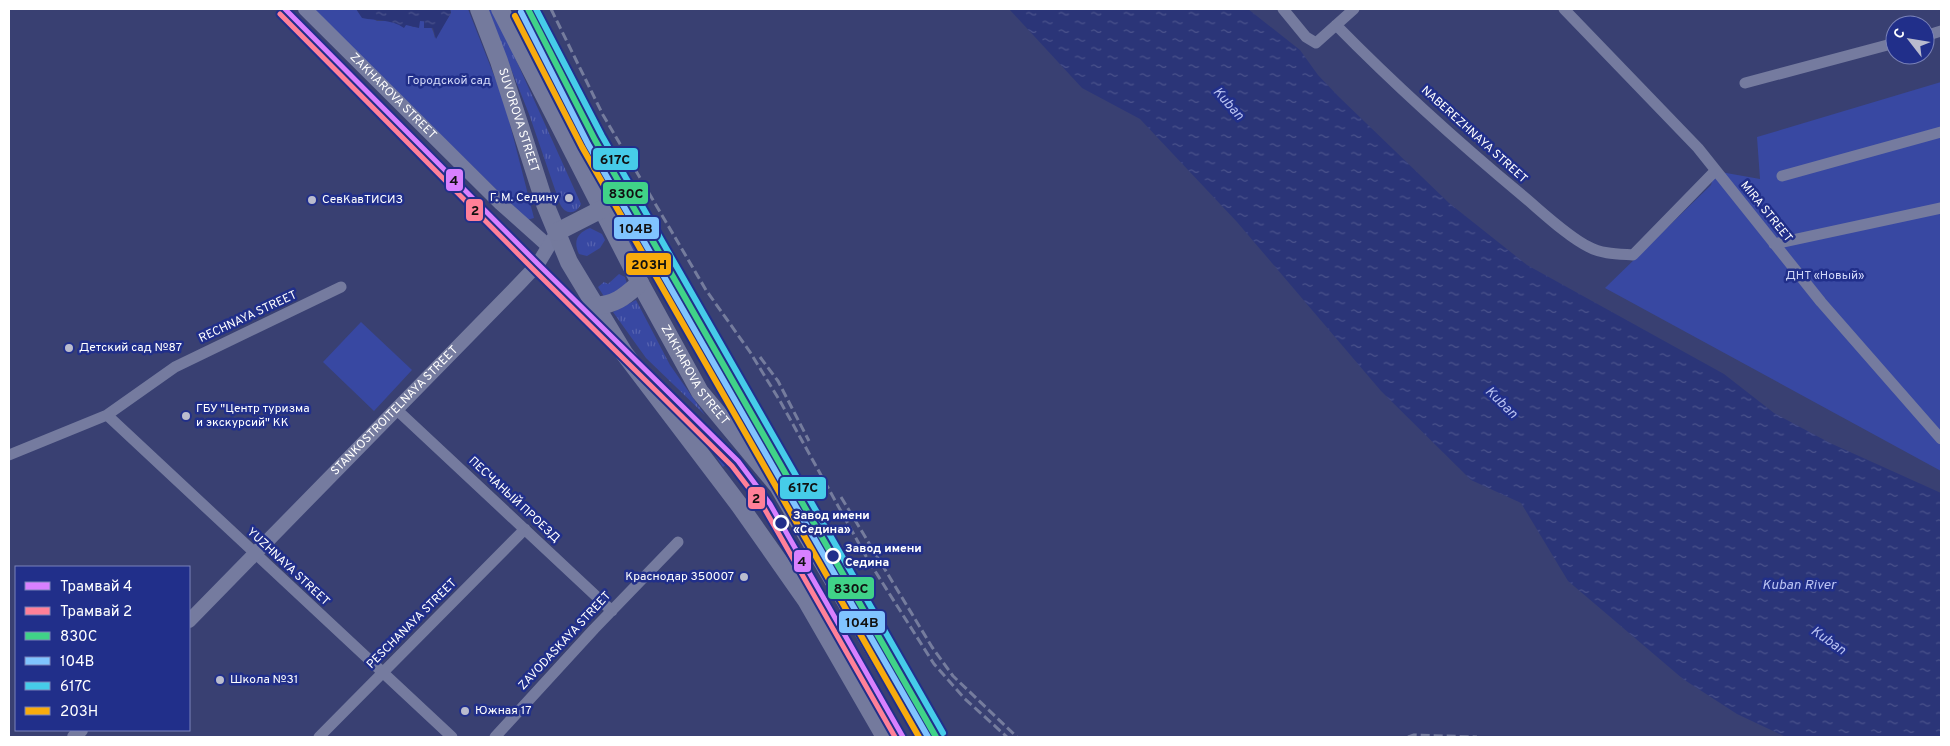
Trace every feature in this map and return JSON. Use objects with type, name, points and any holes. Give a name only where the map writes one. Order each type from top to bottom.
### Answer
[{"type":"main road","name":"SUVOROVA STREET","points":[[479,9],[499,61],[545,204],[552,239]]},
{"type":"main road","name":"SUVOROVA STREET","points":[[500,9],[602,209]]},
{"type":"main road","points":[[552,239],[602,209]]},
{"type":"main road","name":"ZAKHAROVA STREET","points":[[602,209],[700,392],[778,486],[925,737]]},
{"type":"main road","name":"ZAKHAROVA STREET","points":[[552,239],[569,262],[624,353],[740,506],[806,600],[884,737]]},
{"type":"main road","points":[[595,306],[609,306],[617,302],[640,283]]},
{"type":"street","name":"ZAKHAROVA STREET","points":[[305,9],[500,203],[552,239]]},
{"type":"street","points":[[1283,9],[1306,36],[1316,43],[1354,9]]},
{"type":"street","name":"MIRA STREET","points":[[1564,9],[1698,148],[1821,302],[1941,438]]},
{"type":"street","name":"NABEREZHNAYA STREET","points":[[1336,25],[1467,150],[1555,223],[1589,248],[1633,255],[1715,171]]},
{"type":"street","points":[[1745,83],[1885,46]]},
{"type":"street","points":[[1782,176],[1941,132]]},
{"type":"street","points":[[1774,244],[1941,208]]},
{"type":"street","name":"STANKOSTROITELNAYA STREET","points":[[190,620],[538,264],[552,239]]},
{"type":"street","name":"RECHNAYA STREET","points":[[9,455],[107,416],[174,367],[340,287]]},
{"type":"street","name":"ПЕСЧАНЫЙ ПРОЕЗД","points":[[397,410],[612,611]]},
{"type":"street","name":"YUZHNAYA STREET","points":[[107,416],[382,674],[452,737]]},
{"type":"street","name":"PESCHANAYA STREET","points":[[319,737],[524,529]]},
{"type":"street","name":"ZAVODASKAYA STREET","points":[[495,737],[678,542]]},
{"type":"green space","name":"Городской сад","points":[[313,9],[356,9],[377,21],[393,21],[404,27],[406,24],[414,27],[420,21],[423,21],[430,26],[435,38],[451,13],[450,9],[468,9],[504,101],[534,218],[527,220]]},
{"type":"green space","points":[[487,9],[493,9],[581,204],[573,212],[568,212],[560,204],[529,114]]},
{"type":"green space","name":"ДНТ «Новый»","points":[[1941,82],[1941,471],[1605,288],[1711,185],[1715,171],[1760,179],[1757,137]]},
{"type":"green space","points":[[572,112],[732,392],[717,385],[650,262],[636,261],[564,117]]},
{"type":"green space","points":[[590,228],[602,234],[605,240],[600,248],[587,256],[579,254],[576,245],[577,238],[582,232]]},
{"type":"green space","points":[[619,274],[625,277],[627,284],[605,298],[598,287],[604,282],[608,284]]},
{"type":"green space","points":[[636,300],[670,365],[705,415],[646,358],[613,312]]},
{"type":"green space","points":[[361,322],[412,370],[374,411],[323,362]]},
{"type":"green space","points":[[687,413],[732,459],[723,467]]},
{"type":"water","points":[[356,9],[450,9],[451,13],[436,39],[433,28],[424,28],[424,21],[420,21],[419,28],[406,25],[404,28],[389,22],[362,18]]},
{"type":"water","name":"Kuban River","points":[[1009,9],[1248,9],[1300,50],[1318,75],[1338,96],[1449,203],[1527,265],[1724,374],[1774,413],[1830,443],[1941,493],[1941,737],[1786,737],[1737,714],[1683,679],[1568,581],[1521,503],[1471,480],[1381,391],[1237,222],[1140,119],[1082,88]]},
{"type":"railway","points":[[551,9],[603,115],[706,290],[750,352],[780,401],[868,560],[934,664],[964,698],[1007,737]]},
{"type":"railway","points":[[760,357],[778,381],[809,441]]},
{"type":"railway","points":[[841,497],[932,647],[953,676],[1017,737]]},
{"type":"railway","points":[[1408,737],[1414,735],[1477,737]]},
{"type":"tram line","name":"4","points":[[285,9],[538,264],[738,461],[770,504],[903,737]]},
{"type":"tram line","name":"2","points":[[280,14],[732,466],[764,508],[895,737]]},
{"type":"transit line","name":"830С","points":[[528,9],[595,140],[936,737]]},
{"type":"transit line","name":"617C","points":[[536,9],[602,136],[943,733]]},
{"type":"transit line","name":"104В","points":[[521,12],[588,144],[928,737]]},
{"type":"transit line","name":"203Н","points":[[515,16],[582,147],[919,737]]},
{"type":"place","name":"Г. М. Седину","points":[[569,198]]},
{"type":"place","name":"СевКавТИСИЗ","points":[[312,200]]},
{"type":"place","name":"Детский сад №87","points":[[69,348]]},
{"type":"place","name":"ГБУ \"Центр туризма и экскурсий\" КК","points":[[186,416]]},
{"type":"place","name":"Завод имени «Седина»","points":[[781,523]]},
{"type":"place","name":"Завод имени Седина","points":[[833,556]]},
{"type":"place","name":"Краснодар 350007","points":[[744,577]]},
{"type":"place","name":"Школа №31","points":[[220,680]]},
{"type":"place","name":"Южная 17","points":[[465,711]]},
{"type":"water label","name":"Kuban","points":[[1228,104]]},
{"type":"water label","name":"Kuban","points":[[1501,403]]},
{"type":"water label","name":"Kuban","points":[[1828,641]]}]
